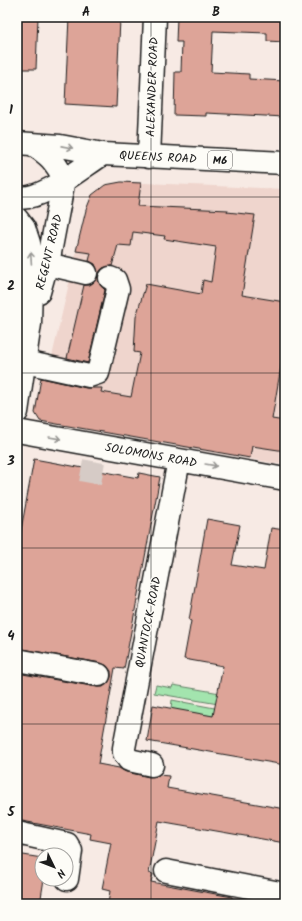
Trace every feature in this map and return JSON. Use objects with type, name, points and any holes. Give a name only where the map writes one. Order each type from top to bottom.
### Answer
[{"type":"main road","name":"ALEXANDER ROAD","points":[[149,157],[155,17]]},
{"type":"main road","name":"QUEENS ROAD","points":[[22,144],[60,146],[103,154],[285,163]]},
{"type":"main road","points":[[22,144],[47,154],[57,164],[64,179]]},
{"type":"main road","name":"QUEENS ROAD","points":[[17,197],[23,199],[40,194],[103,154]]},
{"type":"main road","name":"REGENT ROAD","points":[[17,412],[22,369],[30,324],[47,264],[64,179]]},
{"type":"main road","name":"REGENT ROAD","points":[[17,219],[24,228],[31,257],[30,324]]},
{"type":"main road","points":[[47,264],[86,273]]},
{"type":"main road","points":[[22,369],[89,376],[98,373],[118,289],[115,280],[110,278]]},
{"type":"main road","name":"SOLOMONS ROAD","points":[[17,431],[285,478]]},
{"type":"main road","name":"QUANTOCK ROAD","points":[[152,765],[129,760],[126,757],[124,748],[179,460]]},
{"type":"main road","points":[[17,660],[99,675]]},
{"type":"main road","points":[[17,833],[67,844],[69,847]]},
{"type":"main road","points":[[166,871],[285,894]]},
{"type":"shaded area","points":[[121,182],[285,189],[285,465],[176,446],[178,434],[156,431],[154,441],[40,421],[35,413],[41,377],[47,378],[86,210],[92,195]]},
{"type":"green space","points":[[156,685],[172,688],[173,685],[232,695],[230,706],[154,693]]},
{"type":"green space","points":[[172,700],[225,710],[223,718],[171,709]]},
{"type":"building","points":[[17,17],[38,17],[36,69],[17,69]]},
{"type":"building","points":[[69,17],[120,19],[116,107],[65,104]]},
{"type":"building","points":[[177,17],[285,17],[285,42],[267,41],[267,33],[213,31],[211,72],[249,74],[249,79],[285,81],[285,117],[206,113],[206,116],[174,115],[175,72],[181,72],[182,42],[176,42]]},
{"type":"building","points":[[121,182],[141,183],[138,206],[228,210],[227,212],[255,215],[242,295],[285,302],[282,343],[285,343],[272,419],[285,421],[285,451],[252,446],[250,458],[40,421],[35,413],[41,378],[86,388],[102,388],[101,392],[131,397],[140,353],[134,352],[136,317],[146,284],[201,294],[203,280],[211,282],[216,247],[164,239],[165,236],[133,232],[131,246],[118,245],[112,266],[103,268],[98,275],[95,264],[89,261],[91,253],[76,251],[86,210],[92,195],[105,185]]},
{"type":"building","points":[[98,276],[100,285],[105,290],[88,363],[67,358],[84,285],[90,285]]},
{"type":"building","points":[[34,459],[138,478],[139,473],[160,477],[124,669],[115,668],[98,764],[119,768],[126,772],[149,777],[159,775],[169,776],[167,788],[285,809],[285,843],[159,821],[149,873],[153,874],[151,882],[232,897],[232,904],[108,904],[110,891],[102,889],[111,843],[90,839],[91,834],[17,820],[17,673],[97,687],[103,687],[108,683],[111,677],[111,671],[107,666],[101,663],[17,648],[17,552]]},
{"type":"building","points":[[207,519],[240,525],[232,565],[264,570],[271,528],[285,530],[285,765],[147,741],[153,705],[213,716],[223,666],[184,659],[191,621],[189,620]]},
{"type":"building","points":[[17,854],[34,857],[34,887],[43,887],[40,904],[17,904]]},
{"type":"tunnel","points":[[90,483],[97,445]]}]
